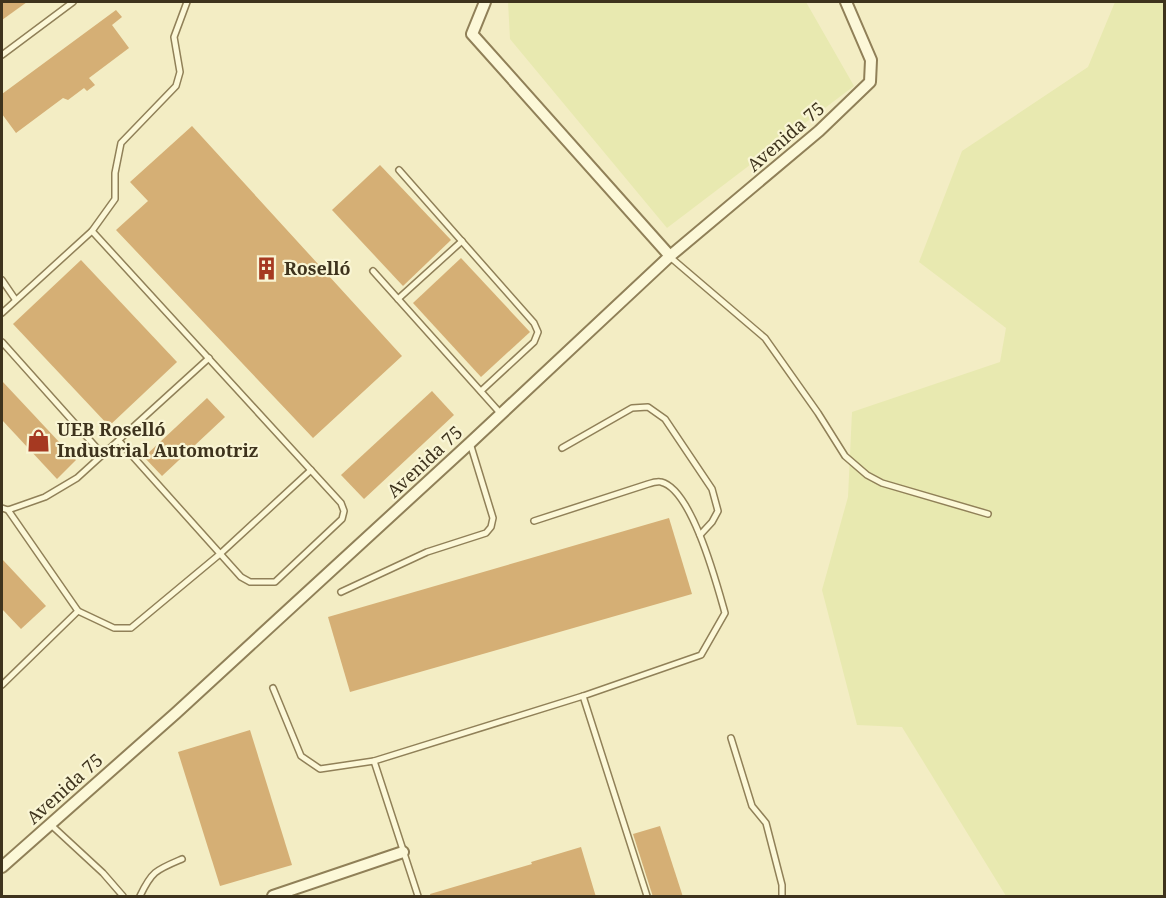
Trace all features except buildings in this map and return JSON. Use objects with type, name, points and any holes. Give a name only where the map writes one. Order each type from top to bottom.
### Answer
[{"type":"street","points":[[485,2],[472,34],[670,256]]},
{"type":"street","name":"Avenida 75","points":[[2,867],[193,697],[670,256],[819,131],[870,82],[871,60],[846,2]]},
{"type":"street","points":[[273,897],[403,852]]},
{"type":"lane","points":[[2,55],[73,2]]},
{"type":"lane","points":[[2,313],[92,231],[115,199],[115,173],[122,143],[176,86],[180,72],[174,37],[187,2]]},
{"type":"lane","points":[[399,170],[534,323],[538,332],[534,342],[481,391]]},
{"type":"lane","points":[[92,231],[341,503],[344,511],[342,519],[275,582],[250,582],[242,577],[220,554],[119,441]]},
{"type":"lane","points":[[398,299],[462,241]]},
{"type":"lane","points":[[670,256],[765,338],[845,456],[867,475],[882,483],[988,514]]},
{"type":"lane","points":[[373,271],[501,414]]},
{"type":"lane","points":[[2,280],[15,299]]},
{"type":"lane","points":[[2,342],[103,455]]},
{"type":"lane","points":[[8,510],[45,497],[77,478],[208,358]]},
{"type":"lane","points":[[562,448],[632,408],[648,407],[665,418],[712,489],[718,511],[712,522],[699,535]]},
{"type":"lane","points":[[341,592],[427,552],[486,533],[491,527],[493,518],[470,443]]},
{"type":"lane","points":[[2,508],[8,510],[78,611],[114,628],[131,628],[220,554],[311,470]]},
{"type":"lane","points":[[273,688],[301,756],[320,770],[374,761],[583,696],[701,655],[725,613],[713,570],[679,494],[662,482],[648,484],[534,521]]},
{"type":"lane","points":[[2,685],[78,611]]},
{"type":"lane","points":[[583,696],[647,897]]},
{"type":"lane","points":[[731,738],[752,806],[766,823],[780,876],[782,897]]},
{"type":"lane","points":[[374,761],[418,897]]},
{"type":"lane","points":[[50,824],[103,873],[123,897]]},
{"type":"lane","points":[[140,897],[147,880],[156,870],[182,859]]},
{"type":"green space","points":[[508,2],[806,2],[854,86],[667,228],[510,39]]},
{"type":"green space","points":[[1115,2],[1164,2],[1164,896],[1006,896],[902,727],[857,725],[822,590],[848,497],[852,412],[1000,362],[1006,328],[919,262],[962,151],[1088,67]]},
{"type":"place","name":"Roselló","points":[[266,269]]},
{"type":"place","name":"UEB Roselló Industrial Automotriz","points":[[39,440]]}]
